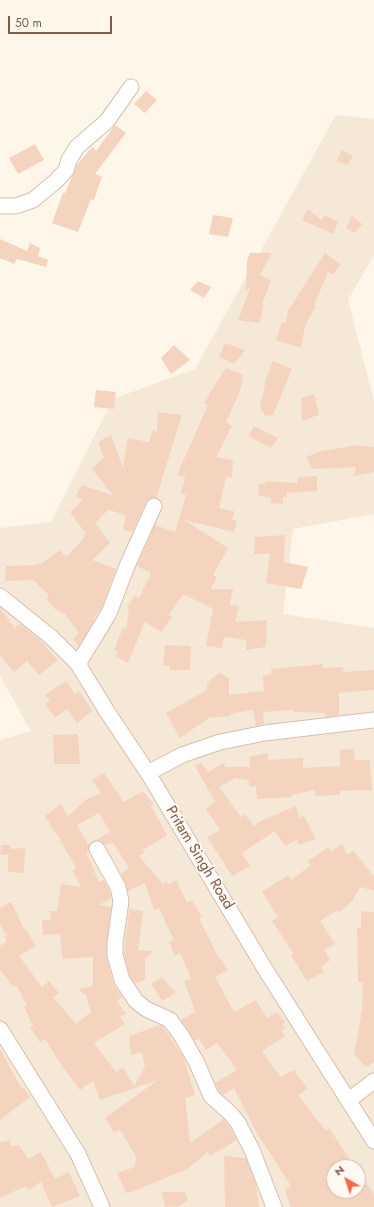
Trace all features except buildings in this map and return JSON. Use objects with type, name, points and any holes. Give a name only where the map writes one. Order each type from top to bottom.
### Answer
[{"type":"street","points":[[0,206],[16,206],[33,200],[57,180],[66,170],[74,152],[107,121],[131,87]]},
{"type":"street","points":[[78,664],[109,613],[127,566],[154,506]]},
{"type":"street","name":"Pritam Singh Road","points":[[0,596],[51,637],[78,664],[106,710],[148,773],[265,969],[374,1141]]},
{"type":"street","points":[[148,773],[182,755],[220,742],[265,733],[374,720]]},
{"type":"street","points":[[97,849],[118,887],[121,901],[115,943],[115,956],[122,980],[136,1001],[146,1009],[170,1020],[181,1035],[197,1063],[211,1096],[231,1114],[238,1123],[252,1150],[274,1207]]},
{"type":"street","points":[[0,1029],[78,1154],[102,1207]]},
{"type":"street","points":[[349,1100],[374,1081]]},
{"type":"shaded area","points":[[336,115],[374,119],[374,255],[348,300],[374,401],[374,514],[293,529],[283,614],[374,628],[374,1207],[0,1207],[0,740],[31,731],[0,676],[0,528],[51,522],[113,399],[195,369]]}]
